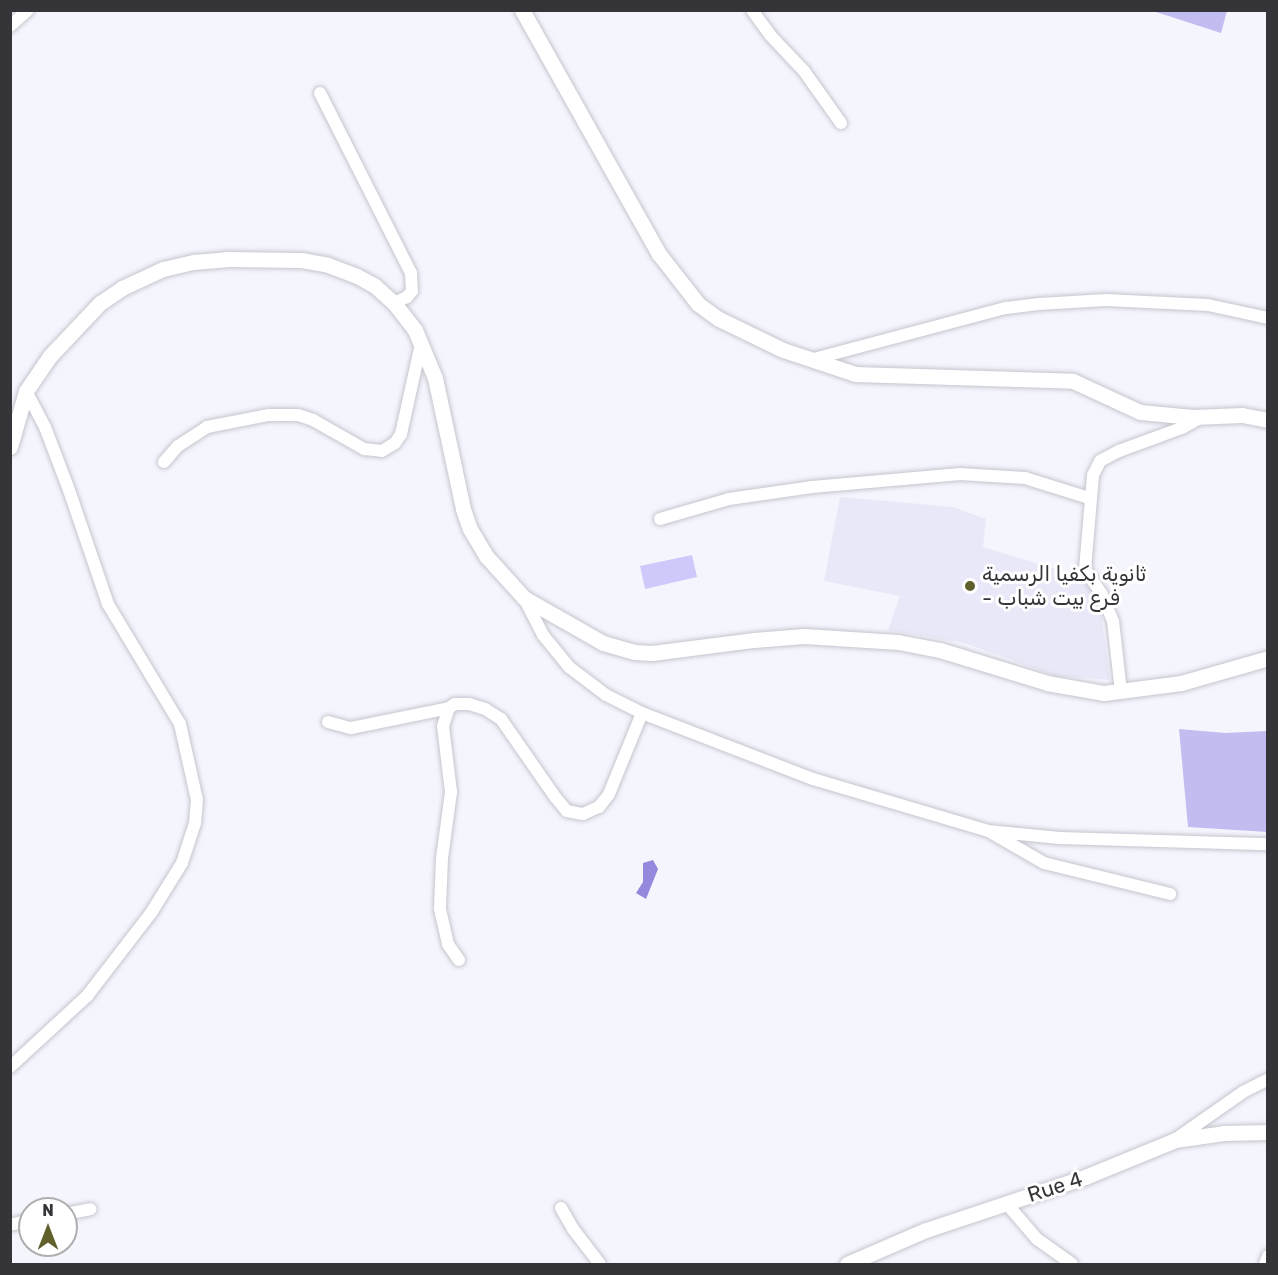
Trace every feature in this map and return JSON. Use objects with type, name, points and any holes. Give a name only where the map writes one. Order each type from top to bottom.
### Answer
[{"type":"street","points":[[10,26],[28,10]]},
{"type":"street","points":[[522,10],[659,254],[698,304],[719,319],[809,360],[855,374],[1073,381],[1140,412],[1178,416],[1242,415],[1268,420]]},
{"type":"street","points":[[752,10],[770,35],[804,71],[842,123]]},
{"type":"street","points":[[320,93],[411,273],[412,291],[407,297],[394,303]]},
{"type":"street","points":[[10,447],[26,391],[50,356],[100,303],[122,288],[163,269],[226,259],[301,260],[328,265],[375,286],[394,303],[415,330],[435,378],[463,509],[470,529],[487,557],[524,598],[543,635],[569,667],[606,695],[642,713],[813,779],[988,831],[1060,838],[1268,844]]},
{"type":"street","points":[[809,360],[1006,308],[1039,304],[1106,300],[1209,306],[1268,318]]},
{"type":"street","points":[[164,462],[178,446],[207,427],[269,415],[298,415],[313,420],[372,451],[390,447],[401,434],[421,344]]},
{"type":"street","points":[[10,1067],[87,996],[152,913],[182,863],[195,823],[196,800],[180,724],[108,604],[53,448],[26,391]]},
{"type":"street","points":[[1122,692],[1113,621],[1101,593],[1085,569],[1089,498],[1093,475],[1100,461],[1119,451],[1182,428],[1206,415]]},
{"type":"street","points":[[660,519],[729,498],[812,487],[960,474],[1025,478],[1089,498]]},
{"type":"street","points":[[524,598],[603,643],[633,652],[672,653],[764,639],[848,637],[898,642],[940,650],[1047,683],[1086,691],[1122,692],[1215,675],[1268,658]]},
{"type":"street","points":[[328,722],[343,728],[351,728],[448,708],[455,704],[469,704],[485,709],[501,719],[567,811],[583,814],[599,807],[609,794],[642,713]]},
{"type":"street","points":[[448,708],[443,726],[451,792],[442,858],[440,908],[441,922],[448,944],[459,960]]},
{"type":"street","points":[[988,831],[1044,863],[1170,894]]},
{"type":"street","points":[[1175,1140],[1243,1092],[1268,1079]]},
{"type":"street","name":"Rue 4","points":[[847,1264],[926,1230],[1085,1178],[1175,1140],[1224,1133],[1268,1132]]},
{"type":"street","points":[[1006,1203],[1037,1239],[1072,1264]]},
{"type":"street","points":[[561,1208],[573,1229],[600,1264]]},
{"type":"street","points":[[78,1212],[91,1209]]},
{"type":"street","points":[[1265,1264],[1268,1256]]},
{"type":"shaded area","points":[[1153,11],[1227,11],[1221,33]]},
{"type":"shaded area","name":"ثانوية بكفيا الرسمية - فرع بيت شباب","points":[[840,497],[953,507],[986,519],[983,547],[1079,576],[1093,592],[1100,606],[1110,680],[1056,676],[964,643],[888,630],[900,596],[824,581]]},
{"type":"shaded area","points":[[692,555],[697,577],[645,589],[640,566]]},
{"type":"shaded area","points":[[1179,729],[1225,733],[1267,731],[1267,832],[1188,827]]},
{"type":"shaded area","points":[[653,860],[658,869],[646,899],[636,893],[643,882],[643,863]]},
{"type":"place","name":"ثانوية بكفيا الرسمية - فرع بيت شباب","points":[[970,586]]}]
